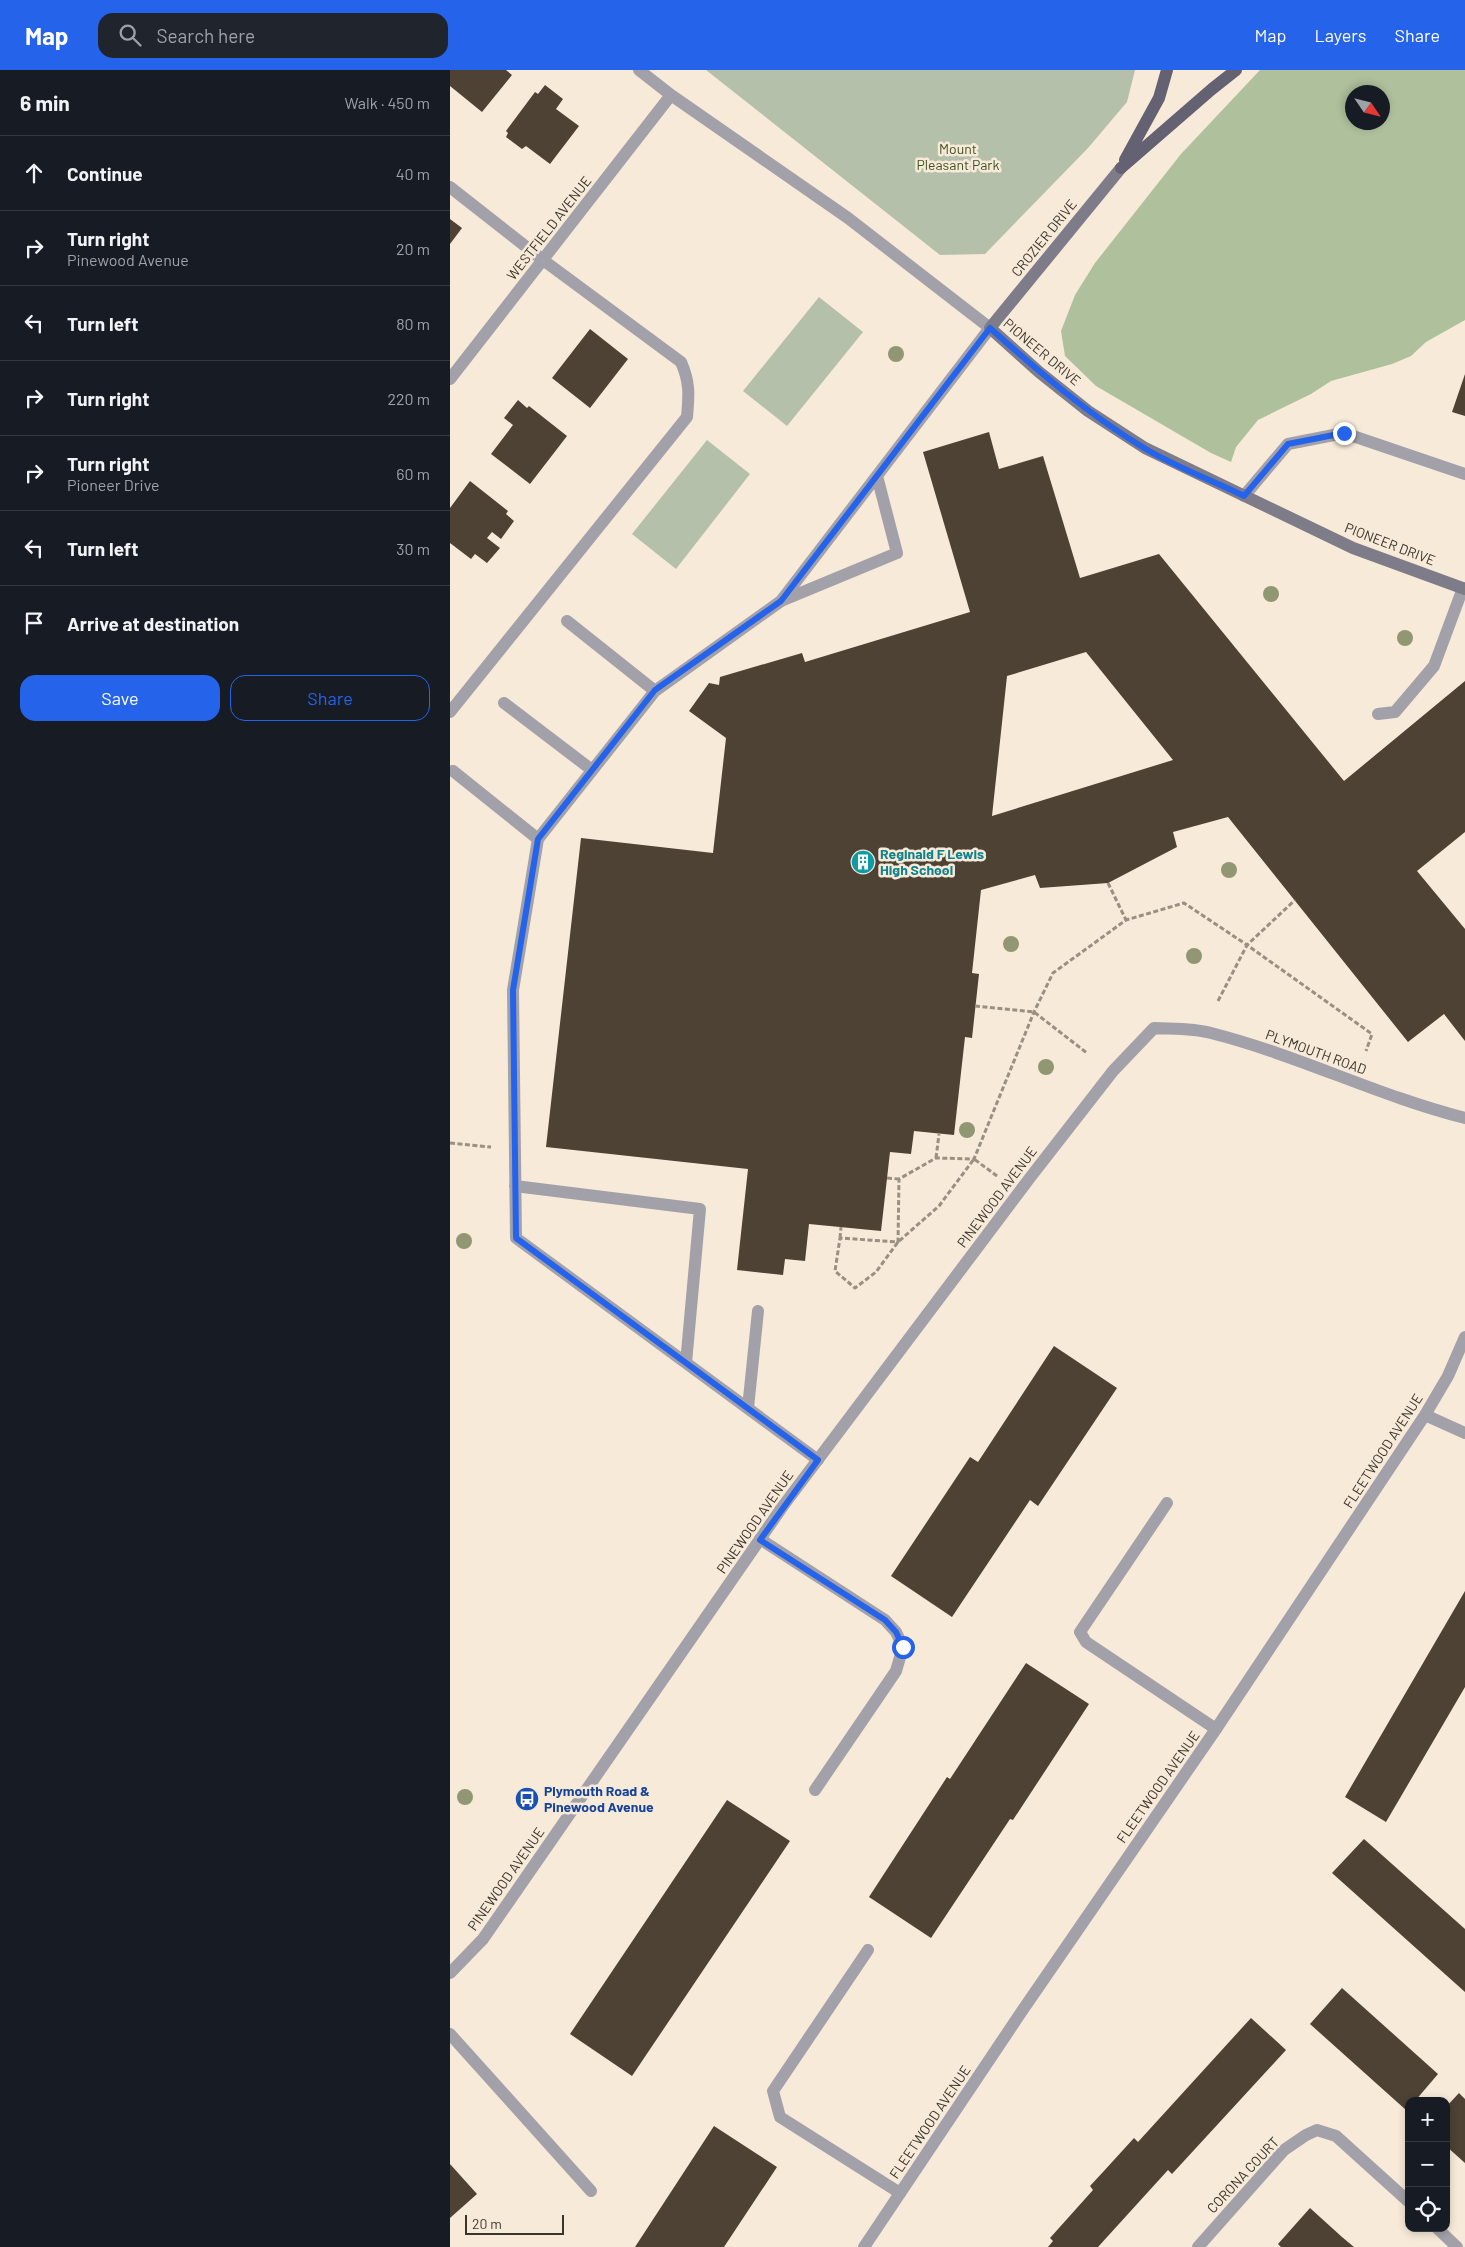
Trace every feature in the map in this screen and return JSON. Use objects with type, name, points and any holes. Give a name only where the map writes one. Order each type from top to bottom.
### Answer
[{"type":"main road","points":[[1120,168],[1159,98],[1167,70]]},
{"type":"main road","points":[[1120,168],[1236,70]]},
{"type":"street","name":"PIONEER DRIVE","points":[[639,70],[671,95],[848,218],[990,328],[1039,372],[1081,405],[1145,448],[1354,548],[1464,588]]},
{"type":"street","name":"WESTFIELD AVENUE","points":[[450,379],[671,95]]},
{"type":"street","name":"CROZIER DRIVE","points":[[990,328],[1120,168]]},
{"type":"street","points":[[450,187],[543,260],[681,362],[688,379],[686,417],[450,712]]},
{"type":"street","points":[[781,601],[990,328]]},
{"type":"street","points":[[1244,496],[1288,444],[1344,433],[1465,474]]},
{"type":"street","points":[[818,1460],[516,1238],[513,990],[538,839],[655,690],[781,601],[897,553],[876,476]]},
{"type":"street","points":[[1378,714],[1395,712],[1434,666],[1464,588]]},
{"type":"street","points":[[567,622],[655,690]]},
{"type":"street","points":[[504,703],[592,770]]},
{"type":"street","points":[[453,770],[538,839]]},
{"type":"street","name":"PLYMOUTH ROAD","points":[[1154,1028],[1209,1032],[1251,1045],[1432,1110],[1465,1118]]},
{"type":"street","name":"PINEWOOD AVENUE","points":[[450,1973],[483,1939],[760,1540],[818,1460],[1113,1071],[1154,1028]]},
{"type":"street","points":[[515,1186],[700,1209],[686,1363]]},
{"type":"street","points":[[748,1408],[758,1311]]},
{"type":"street","name":"FLEETWOOD AVENUE","points":[[864,2247],[1025,2006],[1216,1729],[1425,1415],[1448,1376],[1465,1337]]},
{"type":"street","points":[[1425,1415],[1465,1433]]},
{"type":"street","points":[[1167,1503],[1080,1632],[1086,1642],[1216,1729]]},
{"type":"street","points":[[760,1540],[885,1620],[896,1632],[903,1647],[896,1671],[815,1790]]},
{"type":"street","points":[[868,1950],[772,2091],[780,2117],[900,2193]]},
{"type":"street","points":[[450,2034],[592,2191]]},
{"type":"street","name":"CORONA COURT","points":[[1198,2247],[1284,2150],[1317,2130],[1336,2136],[1405,2198]]},
{"type":"street","points":[[1441,2232],[1457,2247]]},
{"type":"path","points":[[1108,883],[1126,920]]},
{"type":"path","points":[[1218,1001],[1246,945],[1295,900]]},
{"type":"path","points":[[840,1227],[835,1271],[855,1288],[876,1272],[898,1242],[939,1206],[974,1160],[1034,1012],[1053,973],[1126,920],[1184,903],[1372,1034],[1366,1051]]},
{"type":"path","points":[[975,1006],[1034,1012],[1087,1052]]},
{"type":"path","points":[[936,1158],[939,1134]]},
{"type":"path","points":[[450,1142],[514,1150]]},
{"type":"path","points":[[887,1178],[899,1179],[936,1158],[974,1160],[997,1176]]},
{"type":"path","points":[[898,1242],[899,1179]]},
{"type":"path","points":[[840,1238],[898,1242]]},
{"type":"green space","name":"Mount Pleasant Park","points":[[706,70],[1135,70],[1127,102],[1088,148],[985,254],[940,255]]},
{"type":"green space","points":[[1260,70],[1465,70],[1465,320],[1426,342],[1411,356],[1392,364],[1331,381],[1311,394],[1258,420],[1236,447],[1231,462],[1211,453],[1096,386],[1065,356],[1061,331],[1075,295],[1095,263],[1181,154]]},
{"type":"green space","points":[[819,297],[863,332],[787,426],[743,391]]},
{"type":"green space","points":[[707,440],[750,474],[676,569],[632,534]]},
{"type":"building","points":[[450,70],[506,70],[512,75],[482,112],[450,86]]},
{"type":"building","points":[[545,85],[563,99],[556,109],[579,126],[550,164],[526,146],[522,149],[506,137],[508,133],[506,131],[535,92],[538,94]]},
{"type":"building","points":[[450,219],[462,228],[450,244]]},
{"type":"building","points":[[590,329],[628,359],[590,408],[552,378]]},
{"type":"building","points":[[1465,374],[1465,416],[1452,412]]},
{"type":"building","points":[[518,400],[527,408],[529,406],[567,436],[530,484],[491,454],[513,425],[504,418]]},
{"type":"building","name":"Reginald F Lewis High School","points":[[989,432],[999,469],[1043,456],[1080,578],[1159,554],[1344,781],[1465,681],[1465,832],[1417,871],[1465,929],[1465,1041],[1444,1014],[1408,1042],[1228,817],[1173,832],[1177,847],[1108,883],[1040,888],[1035,875],[981,890],[972,973],[979,974],[972,1038],[965,1037],[954,1135],[914,1131],[911,1154],[890,1152],[881,1231],[809,1224],[805,1261],[785,1259],[783,1275],[737,1270],[748,1169],[546,1147],[581,838],[713,853],[726,738],[689,711],[709,683],[719,685],[720,677],[802,653],[805,662],[970,612],[923,452]],"holes":[[[1086,652],[1173,760],[992,816],[1007,676]]]},
{"type":"building","points":[[470,481],[508,511],[506,514],[514,521],[501,539],[492,532],[487,538],[500,548],[487,563],[475,554],[471,559],[450,543],[450,508]]},
{"type":"building","points":[[1054,1346],[1117,1388],[1038,1506],[1030,1500],[952,1617],[891,1576],[970,1457],[978,1462]]},
{"type":"building","points":[[1465,1591],[1465,1687],[1386,1822],[1345,1797]]},
{"type":"building","points":[[1026,1663],[1089,1704],[1013,1820],[1010,1819],[931,1938],[869,1897],[947,1777],[950,1779]]},
{"type":"building","points":[[727,1800],[790,1841],[632,2076],[570,2034]]},
{"type":"building","points":[[1364,1839],[1465,1929],[1465,1992],[1332,1873]]},
{"type":"building","points":[[1342,1988],[1438,2074],[1418,2097],[1405,2097],[1405,2109],[1310,2024]]},
{"type":"building","points":[[1251,2018],[1286,2050],[1172,2174],[1168,2170],[1098,2247],[1048,2247],[1053,2241],[1050,2238],[1093,2190],[1090,2186],[1134,2138],[1138,2142]]},
{"type":"building","points":[[1459,2093],[1465,2099],[1465,2163],[1450,2150],[1450,2103]]},
{"type":"building","points":[[714,2126],[777,2167],[724,2247],[635,2247]]},
{"type":"building","points":[[450,2164],[477,2194],[450,2218]]},
{"type":"building","points":[[1310,2208],[1354,2247],[1281,2247],[1278,2244]]},
{"type":"place","name":"Reginald F Lewis High School","points":[[863,862]]},
{"type":"place","name":"Plymouth Road & Pinewood Avenue","points":[[527,1799]]},
{"type":"route","points":[[903,1647],[896,1632],[885,1620],[760,1540],[818,1460],[516,1238],[513,990],[538,839],[655,690],[781,601],[990,328],[1039,372],[1088,410],[1145,448],[1244,496],[1288,444],[1344,433]]}]
